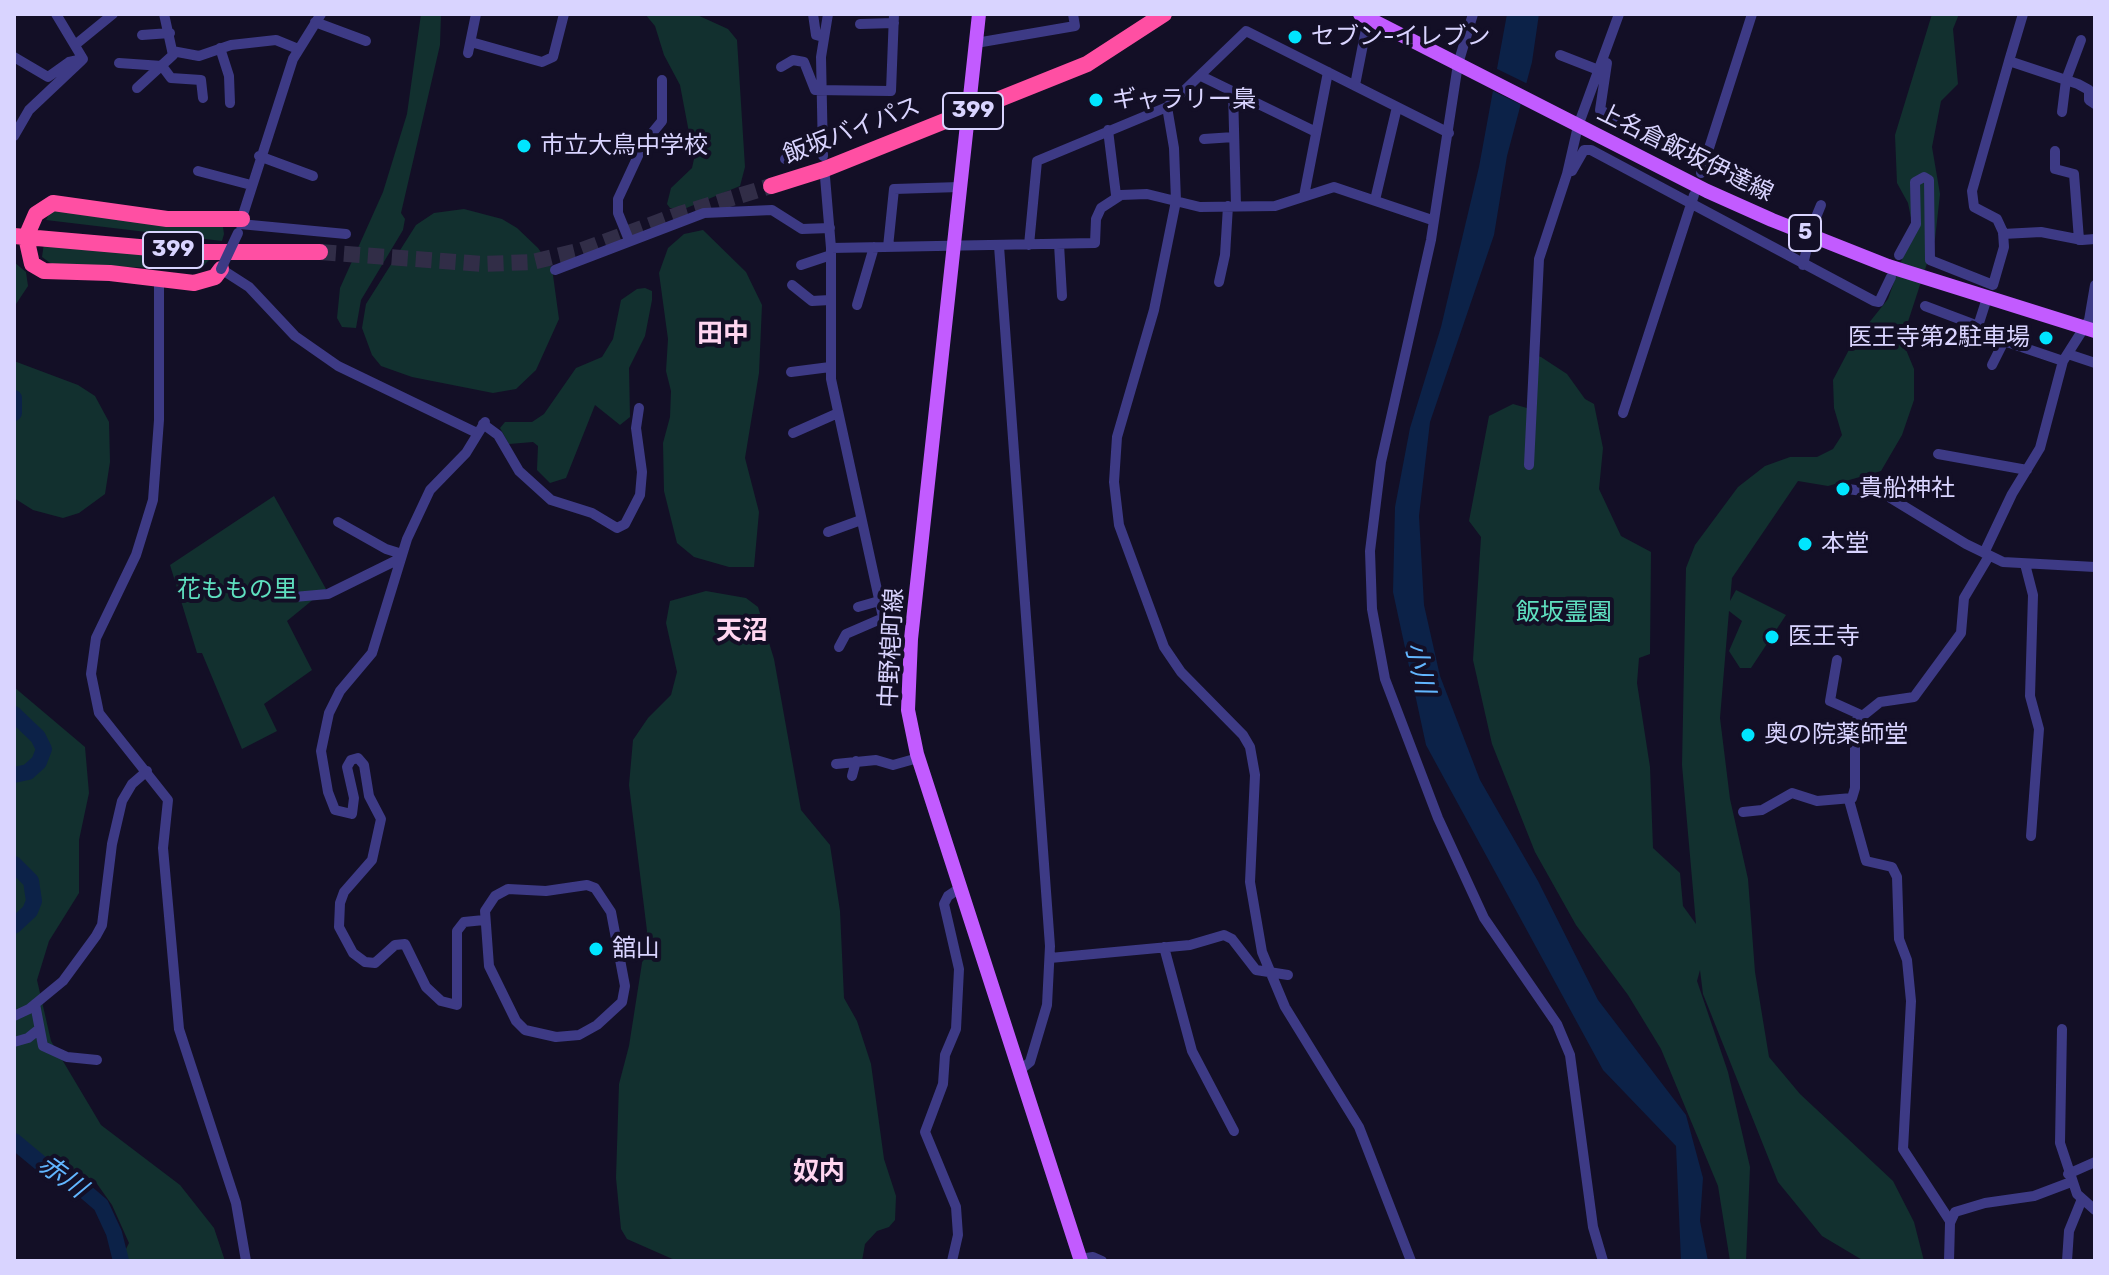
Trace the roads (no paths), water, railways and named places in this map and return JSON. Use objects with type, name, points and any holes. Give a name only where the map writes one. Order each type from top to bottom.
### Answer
[{"type":"highway","name":"飯坂バイパス","points":[[771,186],[825,169],[1087,64],[1130,39],[1164,14]]},
{"type":"highway","points":[[221,269],[215,277],[194,283],[38,270],[29,259],[20,236],[36,214],[53,203],[167,219],[240,225]]},
{"type":"highway","name":"399","points":[[20,236],[196,252],[320,252]]},
{"type":"main road","name":"中野梍町線","points":[[979,14],[910,647],[908,710],[918,758],[1081,1260]]},
{"type":"main road","name":"上名倉飯坂伊達線","points":[[1366,15],[1578,126],[1772,220],[1888,266],[1987,298],[2091,325]]},
{"type":"street","points":[[75,45],[113,14]]},
{"type":"street","points":[[137,88],[162,66],[172,51],[164,14]]},
{"type":"street","points":[[476,14],[469,48],[542,62],[553,57],[564,14]]},
{"type":"street","points":[[813,14],[816,35],[823,37]]},
{"type":"street","points":[[823,156],[821,90],[823,37],[828,14]]},
{"type":"street","points":[[976,43],[1075,26],[1073,14]]},
{"type":"street","points":[[1473,14],[1432,220],[1431,240],[1391,408],[1376,500],[1370,581],[1375,634],[1385,679],[1406,740],[1484,918],[1557,1024],[1567,1046],[1574,1068],[1593,1227],[1603,1261]]},
{"type":"street","points":[[1529,465],[1538,266],[1567,174],[1578,126],[1601,71],[1619,14]]},
{"type":"street","points":[[1605,59],[1609,64],[1600,110],[1703,167],[1752,14]]},
{"type":"street","points":[[1899,255],[1916,224],[1915,182],[1921,177],[1929,180],[1930,260],[1993,285],[2004,247],[2003,234],[1999,222],[1977,210],[1972,201],[1986,135],[2023,14]]},
{"type":"street","points":[[1355,85],[1366,15]]},
{"type":"street","points":[[58,17],[83,59]]},
{"type":"street","points":[[366,41],[318,18],[298,49],[259,156],[240,225],[221,269],[249,287],[295,336],[338,366],[482,427],[502,440],[519,471],[551,500],[592,513],[617,528],[625,524],[640,495],[642,472],[636,428],[639,408]]},
{"type":"street","points":[[781,67],[800,60],[804,62],[813,88],[821,90],[891,91],[894,18],[860,24]]},
{"type":"street","points":[[1029,245],[1037,161],[1167,107],[1246,31],[1449,133]]},
{"type":"street","points":[[142,35],[170,33]]},
{"type":"street","points":[[172,51],[199,56],[220,48],[276,40],[298,49]]},
{"type":"street","points":[[2062,112],[2066,80],[2081,40]]},
{"type":"street","points":[[220,48],[229,76],[230,103]]},
{"type":"street","points":[[1560,55],[1601,71]]},
{"type":"street","points":[[14,57],[48,77],[69,62],[83,59]]},
{"type":"street","points":[[14,136],[29,110],[83,59]]},
{"type":"street","points":[[2009,61],[2089,90],[2089,100],[2095,104]]},
{"type":"street","points":[[119,63],[162,66],[171,78],[201,80],[203,98]]},
{"type":"street","points":[[1304,196],[1328,72]]},
{"type":"street","points":[[1201,76],[1316,132]]},
{"type":"street","points":[[629,240],[618,213],[618,199],[644,143],[662,121],[662,80]]},
{"type":"street","points":[[1219,282],[1232,206],[1233,91]]},
{"type":"street","points":[[1167,107],[1173,138],[1176,201],[1154,310],[1117,437],[1114,499],[1126,548],[1164,647],[1181,672],[1243,735],[1250,747],[1255,775],[1252,907],[1269,973],[1285,1007],[1359,1127],[1411,1261]]},
{"type":"street","points":[[1375,200],[1397,107]]},
{"type":"street","points":[[1108,130],[1116,195]]},
{"type":"street","points":[[1204,139],[1234,137]]},
{"type":"street","points":[[785,159],[821,141]]},
{"type":"street","points":[[1567,174],[1584,150],[1591,150],[1692,199],[1803,265],[1879,302],[1891,277]]},
{"type":"street","points":[[2055,151],[2055,169],[2074,174],[2079,240]]},
{"type":"street","points":[[259,156],[313,176]]},
{"type":"street","points":[[198,171],[251,185]]},
{"type":"street","points":[[825,177],[831,251],[830,367],[893,663]]},
{"type":"street","points":[[888,247],[894,189],[960,187]]},
{"type":"street","points":[[801,265],[831,251],[874,247],[1095,243],[1096,219],[1101,208],[1116,195],[1147,194],[1200,207],[1275,206],[1334,187],[1432,220]]},
{"type":"street","points":[[1623,413],[1692,199]]},
{"type":"street","points":[[1814,222],[1821,205]]},
{"type":"street","points":[[555,270],[704,213],[772,210],[802,229],[830,228]]},
{"type":"street","points":[[240,225],[346,234]]},
{"type":"street","points":[[2003,234],[2041,232],[2079,240],[2095,239]]},
{"type":"street","points":[[1059,244],[1062,296]]},
{"type":"street","points":[[999,246],[1045,847],[1050,958],[1047,1005],[1030,1062],[1019,1071]]},
{"type":"street","points":[[857,305],[874,247]]},
{"type":"street","points":[[1803,265],[1806,252]]},
{"type":"street","points":[[159,278],[159,420],[153,500],[136,555],[96,638],[91,674],[99,713],[168,800],[163,848],[179,1029],[236,1203],[246,1261]]},
{"type":"street","points":[[792,285],[812,301],[830,300]]},
{"type":"street","points":[[1949,1261],[1950,1221],[1903,1149],[1911,1001],[1907,960],[1899,939],[1897,877],[1892,867],[1866,861],[1849,800],[1855,788],[1852,729],[1861,715],[1880,702],[1914,697],[1961,633],[1964,598],[2047,427],[2066,358],[2091,325],[2095,285]]},
{"type":"street","points":[[1978,326],[1987,298]]},
{"type":"street","points":[[1925,306],[1978,326],[2004,341],[2095,363]]},
{"type":"street","points":[[1992,365],[2004,341]]},
{"type":"street","points":[[791,372],[830,367]]},
{"type":"street","points":[[793,433],[838,413]]},
{"type":"street","points":[[482,427],[466,453],[430,490],[401,556],[372,653],[340,691],[324,733],[323,772],[335,810],[352,814],[355,807],[347,767],[351,760],[362,760],[369,796],[381,819],[372,860],[344,892],[340,903],[339,927],[349,947],[370,963],[381,961],[395,945],[405,944],[426,987],[441,1001],[454,1005],[458,1002],[457,931],[464,922],[484,920]]},
{"type":"street","points":[[1938,454],[2027,470]]},
{"type":"street","points":[[1848,489],[1884,494],[2003,562],[2095,567]]},
{"type":"street","points":[[828,532],[861,520]]},
{"type":"street","points":[[338,522],[401,556]]},
{"type":"street","points":[[268,591],[294,597],[328,594],[401,556]]},
{"type":"street","points":[[2025,564],[2033,595],[2030,696],[2039,729],[2031,836]]},
{"type":"street","points":[[858,607],[879,601]]},
{"type":"street","points":[[839,647],[846,634],[883,618]]},
{"type":"street","points":[[890,649],[910,647]]},
{"type":"street","points":[[1837,660],[1830,701],[1861,715]]},
{"type":"street","points":[[836,764],[876,760],[893,765],[918,758]]},
{"type":"street","points":[[852,776],[856,761]]},
{"type":"street","points":[[14,1016],[35,1004],[63,981],[87,951],[102,925],[112,844],[122,801],[132,784],[147,771]]},
{"type":"street","points":[[1743,812],[1762,810],[1792,793],[1817,801],[1849,800]]},
{"type":"street","points":[[587,885],[595,888],[615,924],[625,986],[622,1002],[597,1025],[579,1035],[556,1037],[525,1030],[516,1021],[489,966],[484,920],[485,911],[495,896],[508,889],[546,891],[587,885]]},
{"type":"street","points":[[952,1261],[958,1235],[956,1207],[925,1132],[943,1084],[945,1055],[956,1029],[959,969],[944,904],[948,896],[960,888]]},
{"type":"street","points":[[1050,958],[1164,947],[1227,936],[1256,970],[1288,975]]},
{"type":"street","points":[[1164,947],[1192,1051],[1234,1131]]},
{"type":"street","points":[[35,1004],[43,1046],[52,1053],[97,1060]]},
{"type":"street","points":[[2062,1029],[2060,1143],[2069,1178],[2082,1199],[2095,1210]]},
{"type":"street","points":[[14,1042],[28,1038],[38,1030]]},
{"type":"street","points":[[1950,1221],[1963,1208],[2034,1196],[2095,1162]]},
{"type":"street","points":[[2067,1261],[2069,1231],[2082,1199]]},
{"type":"street","points":[[1081,1260],[1093,1257],[1102,1261]]},
{"type":"water","name":"小川","points":[[1507,14],[1539,14],[1532,62],[1507,156],[1494,235],[1430,422],[1419,516],[1424,605],[1440,676],[1480,780],[1538,881],[1598,1000],[1686,1115],[1703,1178],[1700,1221],[1708,1261],[1681,1261],[1676,1146],[1603,1070],[1426,745],[1393,592],[1395,507],[1410,428],[1441,327],[1479,167]]},
{"type":"waterway","name":"赤川","points":[[14,398],[14,413]]},
{"type":"waterway","name":"赤川","points":[[14,714],[38,737],[44,749],[39,762],[28,772],[14,775]]},
{"type":"waterway","name":"赤川","points":[[14,864],[31,881],[34,901],[30,911],[14,926]]},
{"type":"waterway","name":"赤川","points":[[14,1141],[101,1205],[114,1233],[121,1261]]},
{"type":"tunnel","points":[[320,252],[484,264],[532,262],[582,250],[680,214],[771,186]]},
{"type":"place","name":"セブン-イレブン","points":[[1295,37]]},
{"type":"place","name":"ギャラリー梟","points":[[1096,100]]},
{"type":"place","name":"市立大鳥中学校","points":[[524,146]]},
{"type":"place","name":"医王寺第2駐車場","points":[[2046,338]]},
{"type":"place","name":"貴船神社","points":[[1843,489]]},
{"type":"place","name":"本堂","points":[[1805,544]]},
{"type":"place","name":"医王寺","points":[[1772,637]]},
{"type":"place","name":"奥の院薬師堂","points":[[1748,735]]},
{"type":"place","name":"舘山","points":[[596,949]]},
{"type":"district","name":"田中","points":[[723,334]]},
{"type":"district","name":"天沼","points":[[742,631]]},
{"type":"district","name":"奴内","points":[[819,1172]]},
{"type":"park label","name":"花ももの里","points":[[237,590]]},
{"type":"park label","name":"飯坂霊園","points":[[1564,613]]}]
